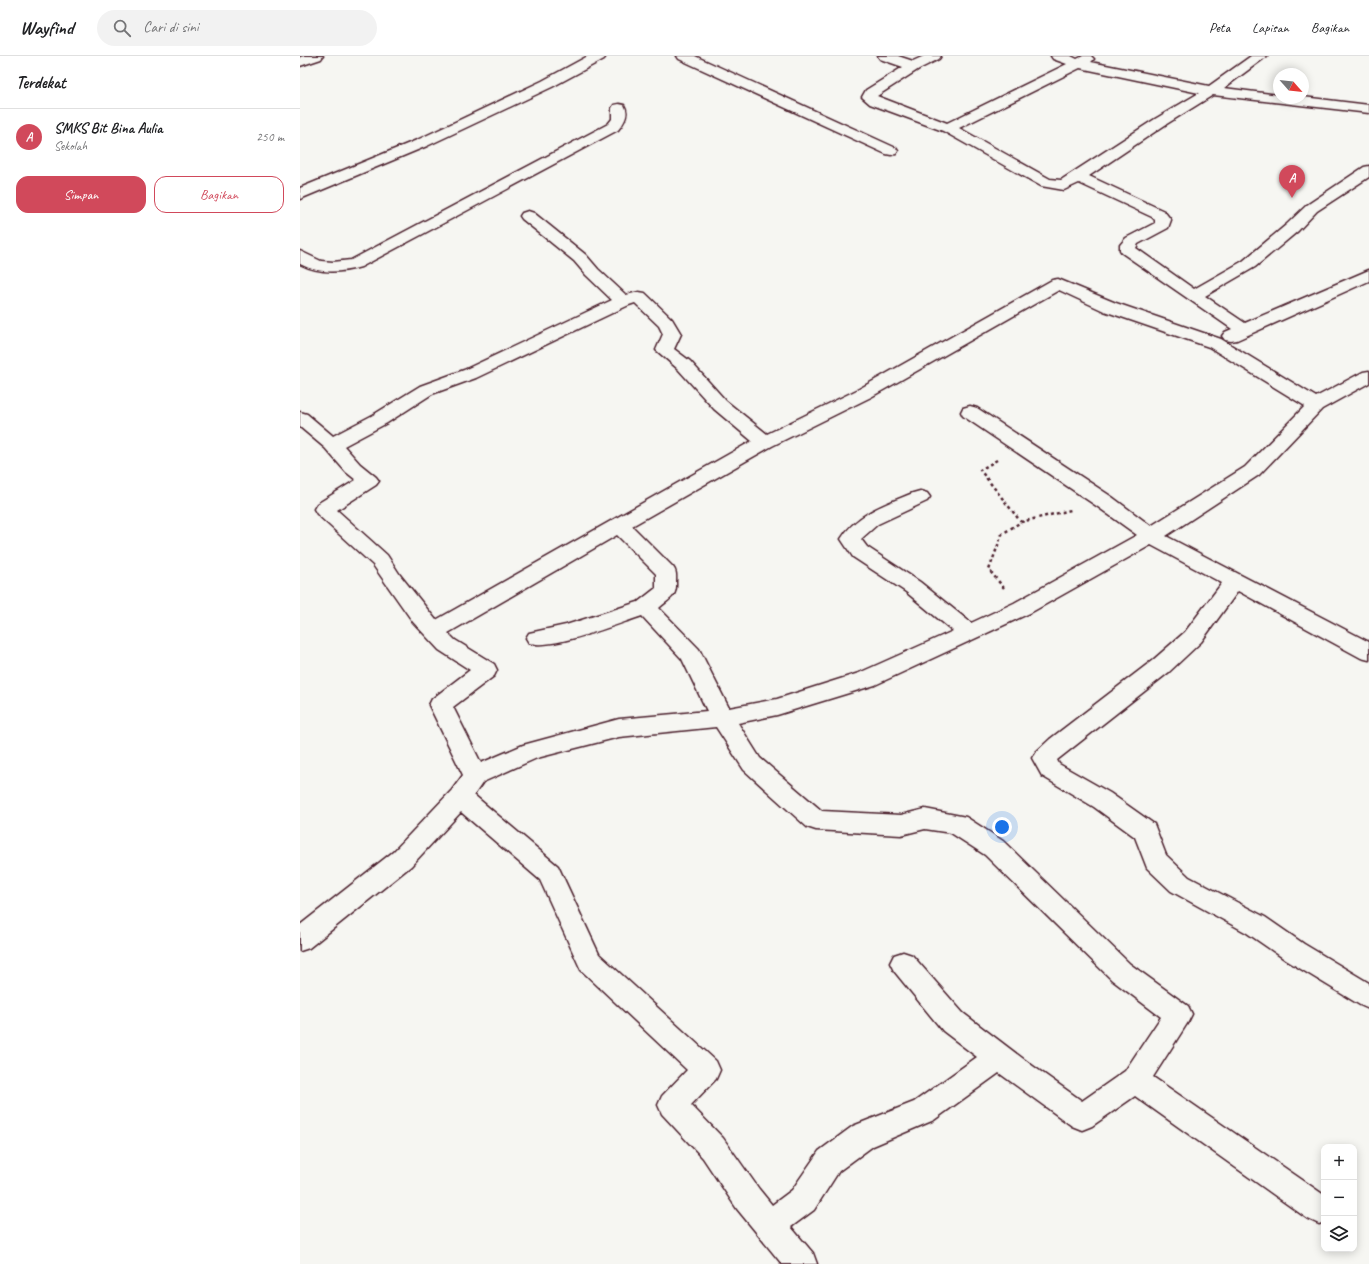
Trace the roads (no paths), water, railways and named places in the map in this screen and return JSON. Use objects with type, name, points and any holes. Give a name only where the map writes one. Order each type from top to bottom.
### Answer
[{"type":"street","points":[[300,62],[316,56]]},
{"type":"street","points":[[300,194],[422,143],[547,84],[599,56]]},
{"type":"street","points":[[684,56],[891,151]]},
{"type":"street","points":[[885,56],[914,66]]},
{"type":"street","points":[[934,56],[914,66],[870,93],[870,97],[875,101],[948,128],[1046,183],[1064,185],[1160,122],[1211,91],[1260,56]]},
{"type":"street","points":[[1058,56],[1086,60],[1211,91],[1369,109]]},
{"type":"street","points":[[948,128],[1086,60]]},
{"type":"street","points":[[300,256],[309,263],[322,266],[355,264],[613,127],[619,120],[619,108]]},
{"type":"street","points":[[1193,296],[1250,264],[1312,208],[1369,170]]},
{"type":"street","points":[[1078,177],[1158,214],[1163,220],[1162,225],[1132,240],[1128,245],[1128,250],[1244,330]]},
{"type":"street","points":[[528,216],[580,258],[592,272],[623,301]]},
{"type":"street","points":[[1215,343],[1369,275]]},
{"type":"street","points":[[434,631],[765,442],[865,393],[1058,284],[1110,307],[1215,343],[1316,405]]},
{"type":"street","points":[[332,444],[380,418],[426,390],[470,374],[623,301],[639,297],[666,323],[672,334],[665,350],[684,365],[720,404],[765,442]]},
{"type":"street","points":[[300,940],[402,859],[460,797],[475,776],[531,751],[620,728],[722,718],[777,707],[867,679],[1022,608],[1151,536],[1252,471],[1316,405],[1369,376]]},
{"type":"street","points":[[970,412],[1105,502],[1151,536],[1369,652]]},
{"type":"street","points":[[300,418],[332,444],[353,468],[369,481],[324,509],[380,560],[421,617],[447,645],[486,670],[440,705],[475,776]]},
{"type":"street","points":[[920,497],[868,522],[854,532],[851,539],[860,552],[913,587],[968,632]]},
{"type":"street","points":[[537,638],[568,632],[646,608],[666,591],[666,572],[619,525]]},
{"type":"street","points":[[1235,581],[1187,642],[1161,666],[1044,758],[1050,770],[1102,800],[1145,831],[1156,861],[1180,884],[1256,925],[1295,952],[1369,997]]},
{"type":"street","points":[[646,608],[691,655],[722,718],[752,764],[816,820],[901,825],[925,819],[957,824],[994,848],[1121,972],[1178,1014],[1135,1080],[1082,1117],[953,1022],[903,963]]},
{"type":"street","points":[[460,797],[549,873],[590,962],[706,1070],[672,1105],[714,1148],[748,1199],[802,1264]]},
{"type":"street","points":[[769,1225],[802,1200],[829,1161],[863,1136],[924,1111],[999,1057]]},
{"type":"street","points":[[1135,1080],[1319,1209]]},
{"type":"place","name":"SMKS Bit Bina Aulia","points":[[1292,198]]}]
